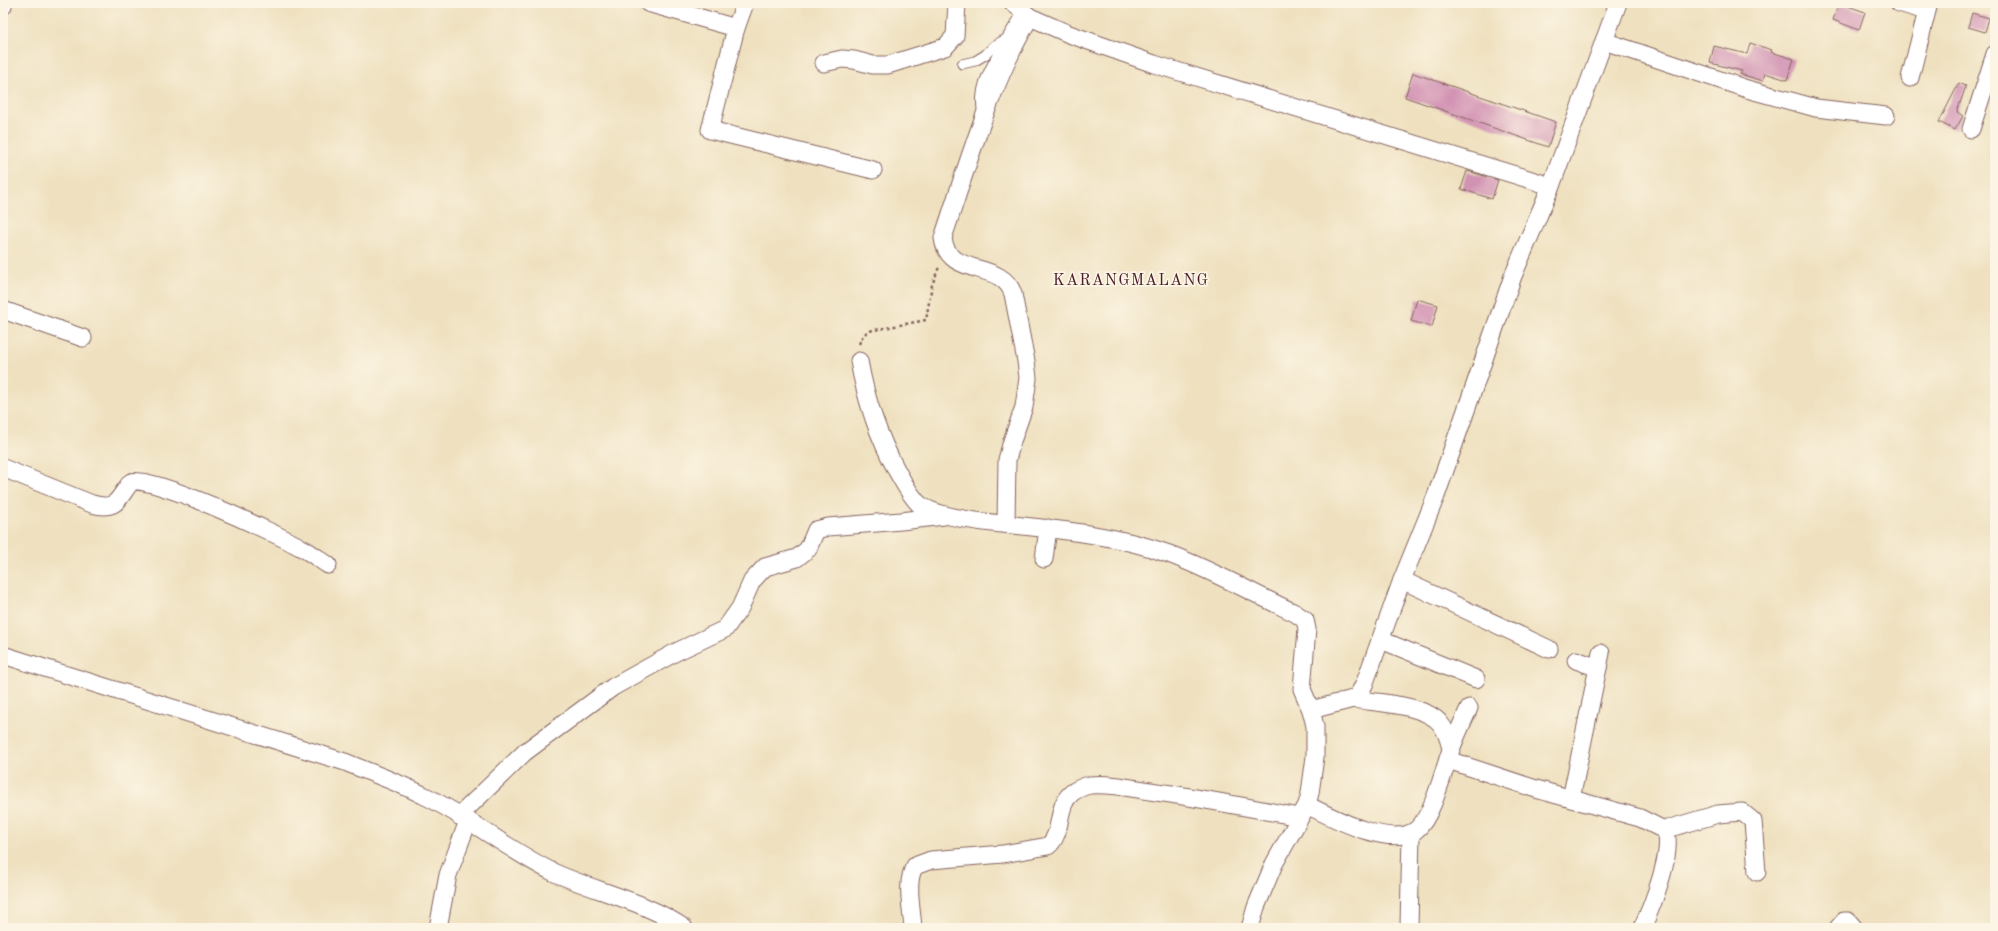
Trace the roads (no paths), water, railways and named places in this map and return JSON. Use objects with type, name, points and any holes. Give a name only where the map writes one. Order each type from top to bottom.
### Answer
[{"type":"street","points":[[648,3],[736,28]]},
{"type":"street","points":[[745,3],[736,28],[710,130],[873,170]]},
{"type":"street","points":[[824,63],[842,59],[854,60],[874,65],[888,65],[945,47],[955,36],[958,3]]},
{"type":"street","points":[[1353,699],[1358,695],[1364,685],[1402,580],[1436,496],[1513,276],[1551,186],[1618,3]]},
{"type":"street","points":[[1899,3],[1927,7],[1910,78]]},
{"type":"street","points":[[1006,524],[1006,475],[1009,450],[1024,407],[1028,386],[1026,361],[1013,294],[1009,284],[1005,280],[993,274],[959,262],[948,252],[944,238],[983,117],[1008,58],[1022,11],[1069,34],[1154,64],[1551,186]]},
{"type":"street","points":[[1604,41],[1747,89],[1816,108],[1886,116]]},
{"type":"street","points":[[1971,129],[1995,54]]},
{"type":"street","points":[[3,310],[82,338]]},
{"type":"street","points":[[859,361],[876,430],[901,479],[919,504],[928,509],[947,515],[1006,524],[1048,528],[1120,541],[1168,554],[1304,618],[1307,629],[1302,689],[1311,710],[1315,726],[1315,757],[1310,793],[1304,811],[1274,864],[1256,907],[1250,928]]},
{"type":"street","points":[[3,468],[92,504],[105,507],[116,502],[131,482],[144,481],[196,500],[280,536],[328,565]]},
{"type":"street","points":[[438,928],[448,875],[463,818],[525,752],[613,687],[676,652],[725,629],[740,608],[752,581],[766,567],[798,558],[811,547],[814,532],[820,528],[947,515]]},
{"type":"street","points":[[1044,559],[1048,528]]},
{"type":"street","points":[[1402,580],[1515,635],[1549,649]]},
{"type":"street","points":[[1381,640],[1476,679]]},
{"type":"street","points":[[3,655],[345,762],[424,795],[517,853],[552,872],[582,885],[658,913],[684,928]]},
{"type":"street","points":[[1571,799],[1600,660],[1576,660]]},
{"type":"street","points":[[1311,710],[1353,699],[1402,707],[1431,716],[1444,730],[1450,754],[1494,776],[1640,818],[1664,830],[1668,840],[1666,856],[1656,892],[1642,928]]},
{"type":"street","points":[[913,928],[910,882],[911,874],[915,866],[931,860],[1003,854],[1048,846],[1055,837],[1062,807],[1069,796],[1079,788],[1089,785],[1114,785],[1304,811],[1369,831],[1396,836],[1411,833],[1421,826],[1426,816],[1469,708]]},
{"type":"street","points":[[1664,830],[1718,814],[1742,812],[1753,821],[1757,872]]},
{"type":"street","points":[[1409,928],[1411,833]]},
{"type":"street","points":[[1838,928],[1844,921],[1848,921],[1854,928]]},
{"type":"lane","points":[[983,117],[980,103],[985,78],[1022,11]]},
{"type":"lane","points":[[962,64],[980,58],[995,45],[1006,40]]},
{"type":"district","name":"KARANGMALANG","points":[[1131,279]]}]
